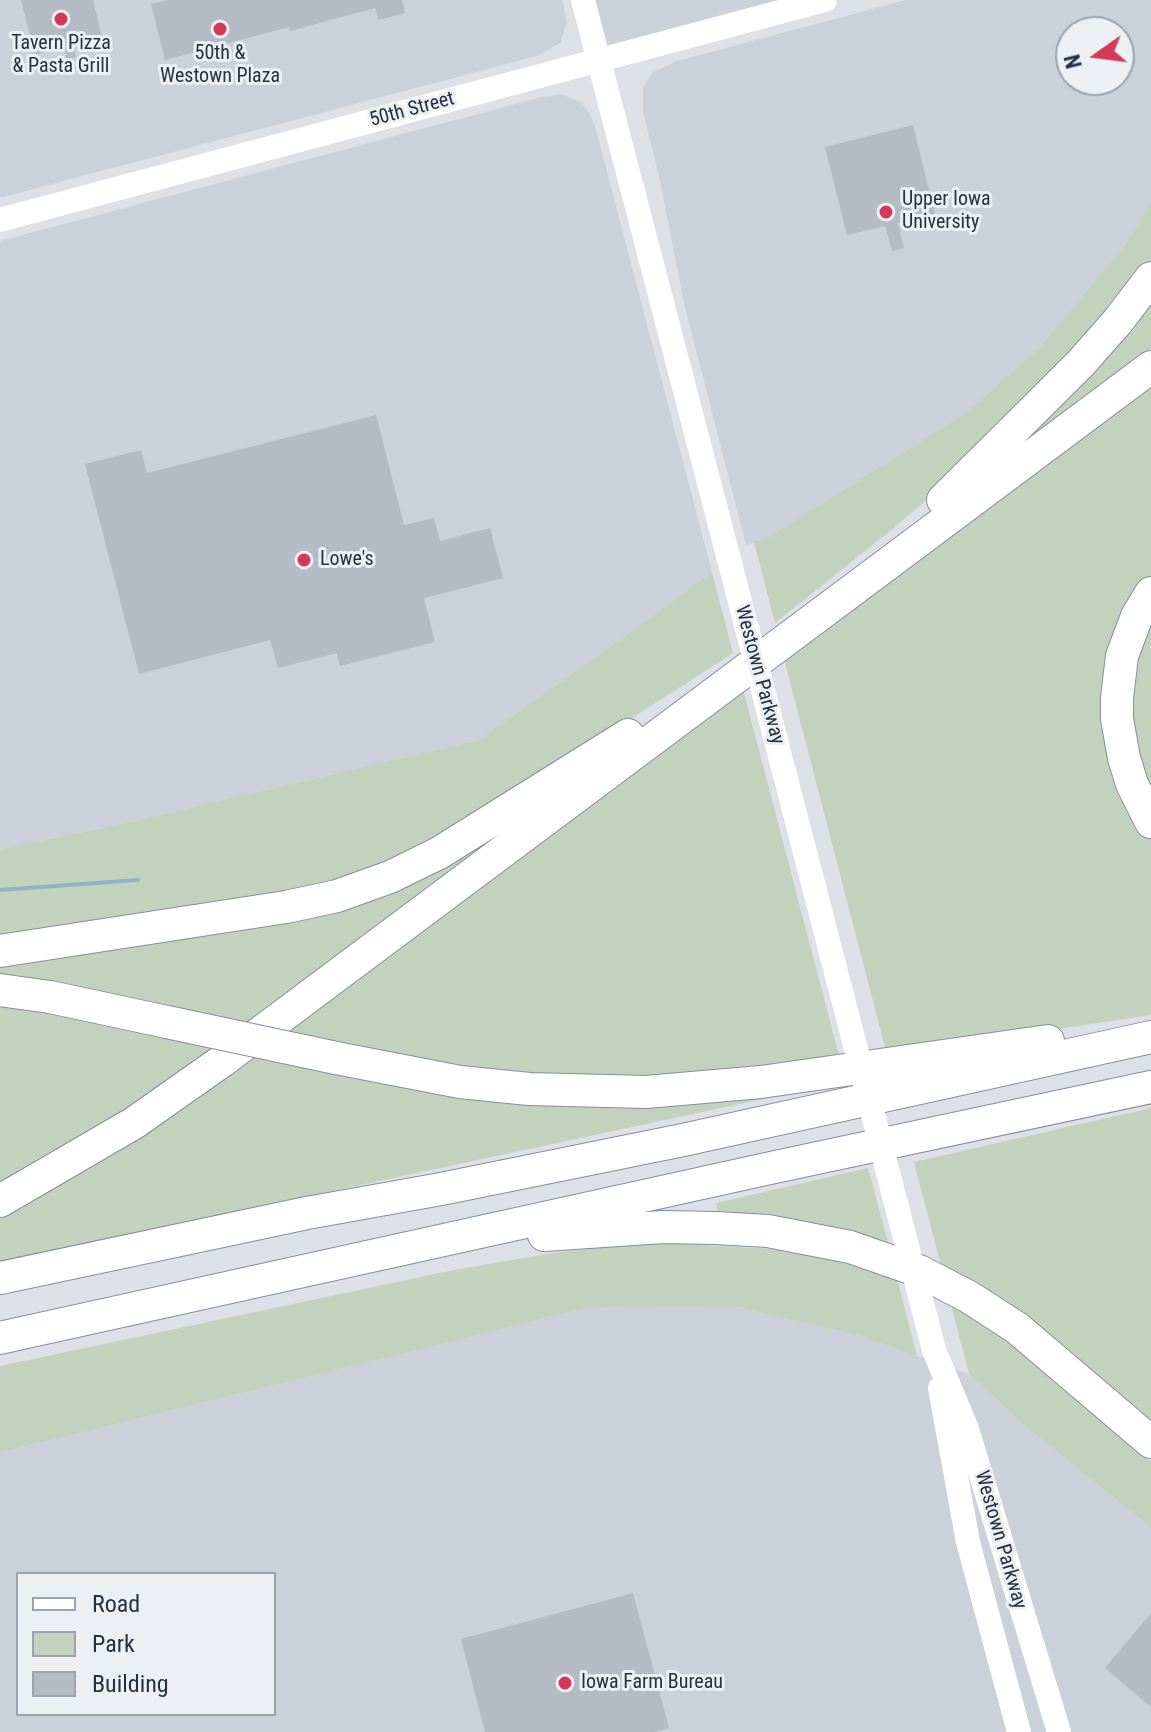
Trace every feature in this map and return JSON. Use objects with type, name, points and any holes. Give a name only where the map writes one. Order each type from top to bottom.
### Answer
[{"type":"highway","points":[[841,599],[859,571],[965,481],[1081,363],[1151,278]]},
{"type":"highway","points":[[0,1201],[134,1123],[225,1059],[1151,367]]},
{"type":"highway","points":[[1151,593],[1137,616],[1122,656],[1117,719],[1132,784],[1151,822]]},
{"type":"highway","points":[[0,951],[286,907],[337,896],[390,877],[439,853],[789,638]]},
{"type":"highway","points":[[0,990],[50,997],[460,1082],[529,1089],[646,1092],[761,1082],[1151,1029]]},
{"type":"highway","points":[[0,1278],[307,1213],[683,1140],[1151,1037]]},
{"type":"highway","points":[[0,1338],[1151,1087]]},
{"type":"highway","points":[[370,1257],[571,1232],[663,1227],[768,1231],[850,1247],[919,1271],[981,1305],[1028,1337],[1151,1442]]},
{"type":"street","name":"Westown Parkway","points":[[583,0],[934,1350],[968,1542],[1019,1732]]},
{"type":"street","name":"50th Street","points":[[0,220],[825,0]]},
{"type":"street","name":"Westown Parkway","points":[[934,1350],[967,1429],[1059,1732]]},
{"type":"shaded area","points":[[0,0],[562,0],[567,22],[560,43],[537,56],[0,197]]},
{"type":"shaded area","points":[[583,0],[825,0],[598,60]]},
{"type":"shaded area","points":[[906,0],[1151,0],[1151,202],[1125,245],[1040,347],[964,414],[767,538],[746,545],[685,307],[643,112],[643,87],[653,72],[677,61]]},
{"type":"shaded area","points":[[561,94],[581,102],[596,130],[712,572],[478,740],[117,825],[0,849],[0,241]]},
{"type":"shaded area","points":[[737,1307],[860,1336],[969,1374],[1025,1426],[1151,1528],[1151,1732],[0,1732],[0,1453],[586,1308]]},
{"type":"green space","points":[[1151,202],[1151,260],[1137,280],[980,453],[895,527],[775,623],[754,542],[767,538],[964,414],[1040,347],[1125,245]]},
{"type":"green space","points":[[1151,296],[1151,348],[1017,449]]},
{"type":"green space","points":[[1151,386],[1151,579],[1123,626],[1138,817],[1151,839],[1151,1015],[887,1055],[784,659]]},
{"type":"green space","points":[[712,572],[733,653],[446,838],[317,891],[0,942],[0,849],[117,825],[478,740]]},
{"type":"green space","points":[[1151,612],[1151,801],[1132,742],[1133,655]]},
{"type":"green space","points":[[743,689],[841,1063],[545,1084],[282,1036]]},
{"type":"green space","points":[[478,842],[482,848],[241,1028],[0,979],[0,963],[214,930]]},
{"type":"green space","points":[[0,1000],[222,1043],[94,1130],[0,1183]]},
{"type":"green space","points":[[258,1051],[327,1065],[767,1086],[768,1098],[0,1262],[0,1217],[127,1144]]},
{"type":"green space","points":[[1151,1108],[1151,1424],[942,1269],[914,1162]]},
{"type":"green space","points":[[868,1168],[889,1246],[767,1217],[718,1212],[716,1203]]},
{"type":"green space","points":[[667,1243],[773,1249],[825,1257],[897,1278],[917,1356],[860,1336],[737,1307],[586,1308],[0,1453],[0,1366],[449,1271],[553,1253]]},
{"type":"green space","points":[[951,1304],[1006,1338],[1151,1462],[1151,1528],[1025,1426],[969,1374]]},
{"type":"building","name":"Tavern Pizza & Pasta Grill","points":[[21,0],[93,0],[102,37],[73,45],[76,57],[67,60],[64,47],[35,55]]},
{"type":"building","name":"50th & Westown Plaza","points":[[168,0],[402,0],[405,13],[379,20],[375,8],[165,60],[151,4]]},
{"type":"building","points":[[913,125],[935,214],[898,223],[904,248],[892,251],[885,226],[847,235],[825,147]]},
{"type":"building","name":"Lowe's","points":[[376,415],[404,525],[434,518],[440,541],[490,528],[503,578],[424,598],[435,642],[340,666],[337,653],[278,668],[270,640],[139,674],[85,464],[141,450],[147,473]]},
{"type":"building","name":"Iowa Farm Bureau","points":[[633,1593],[669,1728],[654,1732],[485,1732],[461,1639]]},
{"type":"building","points":[[1151,1613],[1151,1707],[1105,1668]]},
{"type":"waterway","points":[[0,890],[138,880]]},
{"type":"place","name":"Tavern Pizza & Pasta Grill","points":[[61,19]]},
{"type":"place","name":"50th & Westown Plaza","points":[[220,29]]},
{"type":"place","name":"Upper Iowa University","points":[[886,212]]},
{"type":"place","name":"Lowe's","points":[[304,560]]},
{"type":"place","name":"Iowa Farm Bureau","points":[[565,1683]]}]
